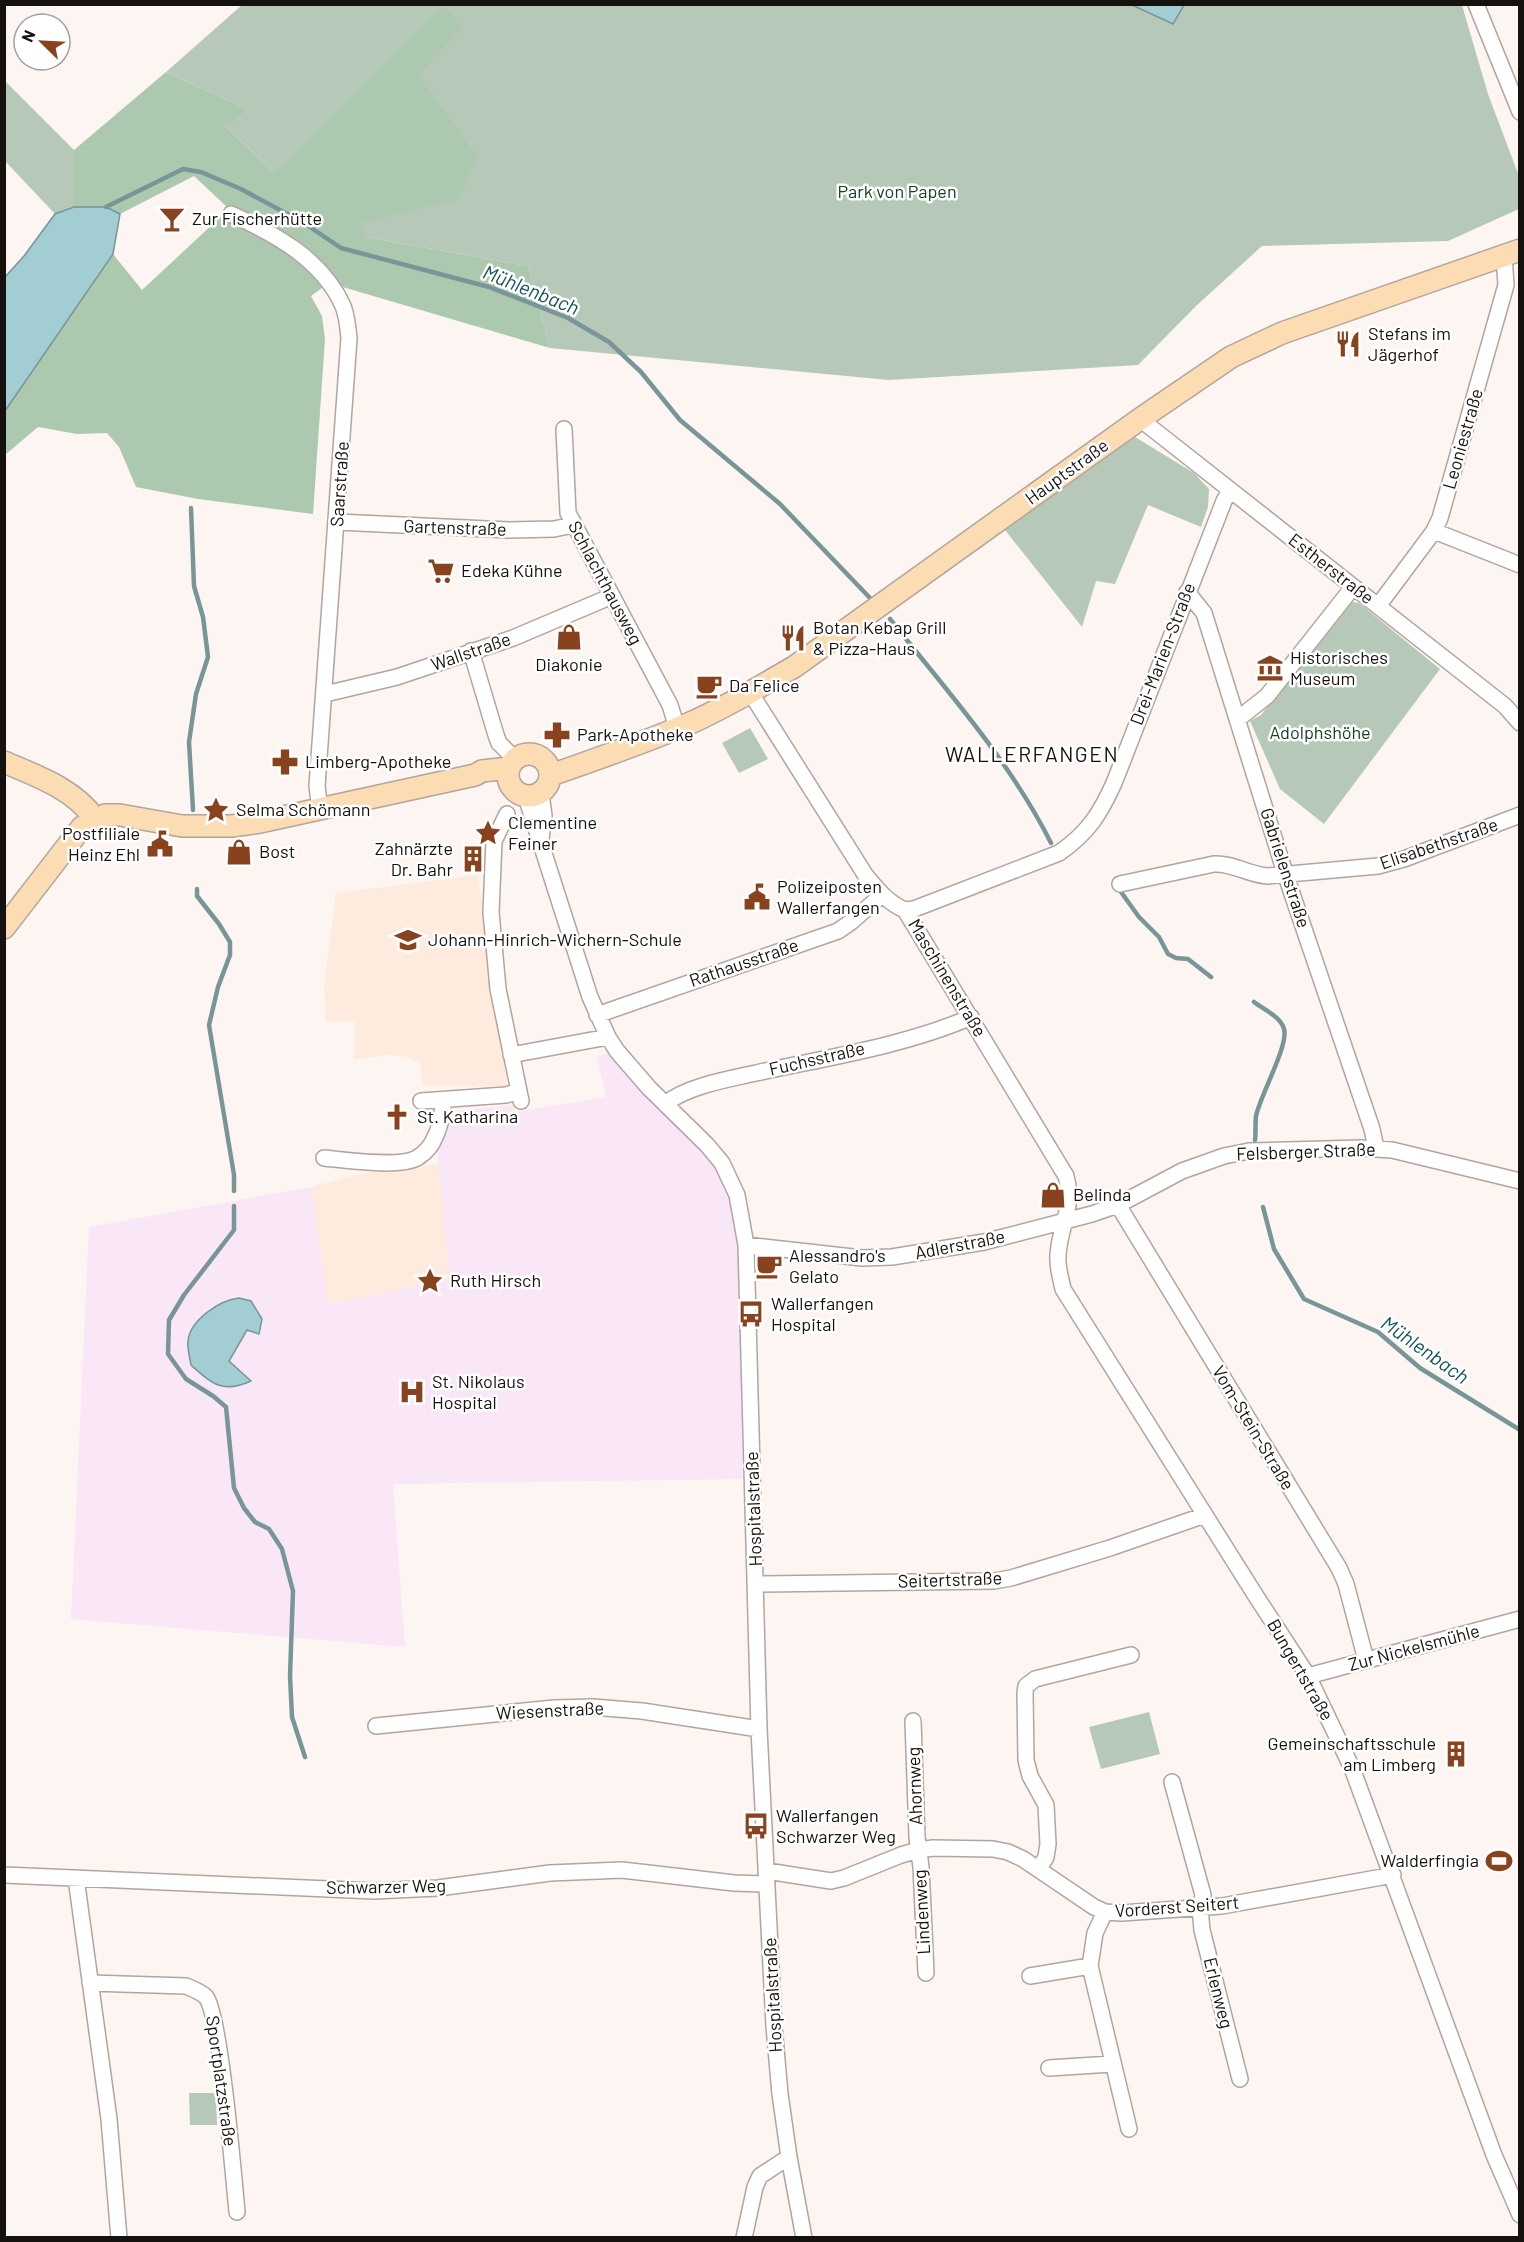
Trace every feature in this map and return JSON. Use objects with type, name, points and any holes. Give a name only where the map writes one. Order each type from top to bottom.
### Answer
[{"type":"main road","name":"Hauptstraße","points":[[541,782],[609,745],[639,743],[677,728],[750,692],[794,667],[1203,375],[1257,344],[1512,253]]},
{"type":"main road","points":[[4,928],[82,827],[95,819],[112,814],[189,827],[217,827],[260,822],[476,775],[482,771],[511,769],[530,754],[539,756],[541,782],[516,792],[511,769]]},
{"type":"main road","points":[[4,762],[60,787],[82,803],[95,819]]},
{"type":"street","points":[[1476,4],[1520,112]]},
{"type":"street","name":"Saarstraße","points":[[231,214],[277,236],[292,246],[321,275],[343,306],[349,338],[317,786],[320,810]]},
{"type":"street","name":"Leoniestraße","points":[[1378,606],[1434,531],[1446,497],[1506,285],[1512,253]]},
{"type":"street","name":"Estherstraße","points":[[1140,419],[1505,706],[1520,723]]},
{"type":"street","name":"Schlachthausweg","points":[[564,429],[566,503],[573,525],[669,705],[677,728]]},
{"type":"street","name":"Drei-Marien-Straße","points":[[905,910],[914,909],[1059,853],[1089,827],[1103,808],[1114,783],[1187,592],[1230,490]]},
{"type":"street","name":"Gartenstraße","points":[[337,522],[509,530],[554,529],[573,525]]},
{"type":"street","points":[[1434,531],[1520,565]]},
{"type":"street","points":[[1238,719],[1267,696],[1353,587]]},
{"type":"street","name":"Gabrielenstraße","points":[[1187,592],[1204,612],[1286,876],[1372,1129],[1376,1148]]},
{"type":"street","name":"Wallstraße","points":[[325,694],[397,677],[433,665],[543,627],[612,596]]},
{"type":"street","points":[[471,651],[496,735],[511,769]]},
{"type":"street","name":"Maschinenstraße","points":[[750,692],[850,854],[882,895],[905,910],[1066,1176],[1069,1189],[1066,1222]]},
{"type":"street","name":"Hospitalstraße","points":[[541,782],[535,826],[597,1015],[608,1037],[630,1067],[707,1145],[730,1177],[742,1214],[746,1245],[757,1584],[759,1729],[775,2037],[789,2157],[804,2238]]},
{"type":"street","points":[[421,1101],[520,1096],[498,989],[491,912],[494,841],[507,814]]},
{"type":"street","name":"Elisabethstraße","points":[[1120,884],[1222,864],[1260,876],[1354,870],[1386,864],[1520,815]]},
{"type":"street","name":"Rathausstraße","points":[[597,1015],[838,930],[851,922],[882,895]]},
{"type":"street","name":"Fuchsstraße","points":[[665,1104],[682,1094],[723,1081],[921,1035],[971,1017]]},
{"type":"street","points":[[511,1055],[608,1037]]},
{"type":"street","points":[[324,1158],[403,1162],[417,1158],[435,1137],[444,1101]]},
{"type":"street","name":"Felsberger Straße","points":[[1066,1222],[1119,1205],[1182,1171],[1228,1155],[1272,1150],[1376,1148],[1422,1156],[1520,1181]]},
{"type":"street","name":"Vom-Stein-Straße","points":[[1119,1205],[1339,1568],[1346,1584],[1366,1660]]},
{"type":"street","name":"Adlerstraße","points":[[746,1245],[862,1258],[892,1257],[984,1242],[1066,1222]]},
{"type":"street","name":"Bungertstraße","points":[[1066,1222],[1057,1257],[1064,1289],[1308,1677],[1352,1768],[1494,2155],[1520,2216]]},
{"type":"street","name":"Seitertstraße","points":[[757,1584],[994,1581],[1110,1548],[1205,1515]]},
{"type":"street","name":"Zur Nickelsmühle","points":[[1308,1677],[1520,1619]]},
{"type":"street","points":[[1039,1869],[1047,1851],[1046,1805],[1030,1776],[1026,1760],[1024,1694],[1026,1686],[1035,1679],[1131,1655]]},
{"type":"street","name":"Wiesenstraße","points":[[376,1726],[554,1708],[593,1707],[642,1711],[759,1729]]},
{"type":"street","name":"Ahornweg","points":[[913,1721],[918,1850]]},
{"type":"street","name":"Erlenweg","points":[[1172,1782],[1203,1895],[1200,1908],[1202,1930],[1240,2079]]},
{"type":"street","name":"Vorderst Seitert","points":[[767,1878],[831,1881],[918,1850],[993,1849],[1008,1852],[1039,1869],[1094,1907],[1105,1912],[1122,1913],[1222,1906],[1392,1875]]},
{"type":"street","name":"Lindenweg","points":[[918,1850],[926,1973]]},
{"type":"street","name":"Schwarzer Weg","points":[[4,1875],[374,1891],[405,1891],[550,1873],[622,1869],[734,1883],[767,1878]]},
{"type":"street","points":[[76,1878],[109,2119],[119,2238]]},
{"type":"street","points":[[1105,1912],[1095,1933],[1090,1966],[1129,2129]]},
{"type":"street","points":[[1030,1976],[1090,1966]]},
{"type":"street","name":"Sportplatzstraße","points":[[90,1983],[186,1986],[197,1990],[207,1998],[216,2028],[237,2212]]},
{"type":"street","points":[[1049,2068],[1112,2064]]},
{"type":"street","points":[[744,2238],[755,2187],[760,2176],[789,2157]]},
{"type":"shaded area","name":"Johann-Hinrich-Wichern-Schule","points":[[478,875],[507,1086],[423,1086],[420,1064],[408,1057],[388,1055],[354,1059],[355,1021],[326,1022],[324,987],[336,893]]},
{"type":"shaded area","name":"St. Nikolaus Hospital","points":[[608,1054],[634,1085],[707,1157],[719,1175],[736,1219],[742,1246],[742,1479],[393,1484],[405,1647],[71,1619],[89,1227],[311,1187],[328,1305],[450,1279],[437,1150],[448,1116],[453,1111],[513,1105],[515,1112],[606,1097],[597,1056]]},
{"type":"shaded area","name":"St. Katharina","points":[[439,1164],[450,1279],[328,1305],[311,1187],[363,1173]]},
{"type":"green space","name":"Park von Papen","points":[[242,5],[1462,5],[1488,94],[1519,176],[1519,209],[1448,241],[1262,246],[1196,306],[1138,365],[889,380],[550,348],[528,266],[366,237],[275,173],[224,125],[249,110],[166,72]]},
{"type":"green space","points":[[443,5],[463,28],[418,75],[478,157],[458,200],[361,223],[366,237],[528,266],[550,348],[329,283],[311,296],[322,316],[325,339],[313,514],[198,499],[136,487],[119,447],[107,433],[77,434],[38,427],[5,455],[4,411],[113,254],[142,290],[229,209],[194,176],[120,214],[106,207],[74,207],[74,150],[166,72],[249,110],[225,126],[275,173]]},
{"type":"green space","points":[[4,80],[74,150],[74,207],[55,214],[5,161]]},
{"type":"green space","points":[[1135,437],[1194,473],[1209,489],[1208,507],[1201,527],[1148,505],[1115,584],[1096,581],[1082,627],[1005,530]]},
{"type":"green space","name":"Adolphshöhe","points":[[1352,602],[1359,603],[1440,669],[1324,824],[1280,789],[1250,721],[1261,715],[1345,606]]},
{"type":"green space","points":[[750,728],[768,759],[739,773],[722,743]]},
{"type":"green space","points":[[1149,1712],[1160,1754],[1101,1769],[1089,1727]]},
{"type":"green space","points":[[189,2093],[216,2093],[217,2125],[190,2125]]},
{"type":"water","points":[[1132,5],[1184,5],[1173,24]]},
{"type":"water","points":[[74,207],[106,207],[120,214],[113,254],[5,411],[5,277],[24,256],[55,214]]},
{"type":"water","points":[[239,1298],[251,1301],[262,1319],[259,1334],[247,1330],[229,1361],[251,1381],[225,1387],[212,1382],[191,1365],[188,1341],[194,1326],[207,1312],[223,1303]]},
{"type":"waterway","name":"Mühlenbach","points":[[106,207],[183,169],[201,172],[241,189],[304,223],[341,248],[489,287],[568,318],[609,342],[641,372],[680,420],[780,504],[870,598]]},
{"type":"waterway","points":[[191,508],[194,586],[203,617],[208,657],[196,694],[189,742],[193,810]]},
{"type":"waterway","name":"Mühlenbach","points":[[890,619],[997,755],[1035,813],[1051,843]]},
{"type":"waterway","points":[[197,889],[197,896],[230,942],[230,955],[218,987],[209,1025],[234,1175],[234,1191]]},
{"type":"waterway","name":"Mühlenbach","points":[[1121,892],[1139,917],[1159,937],[1168,954],[1176,958],[1188,959],[1211,977]]},
{"type":"waterway","name":"Mühlenbach","points":[[1254,1002],[1279,1021],[1284,1029],[1282,1047],[1256,1116],[1255,1140]]},
{"type":"waterway","points":[[234,1206],[234,1230],[184,1295],[169,1320],[168,1354],[186,1379],[226,1407],[234,1488],[244,1508],[255,1522],[269,1529],[282,1549],[293,1591],[290,1676],[292,1717],[305,1757]]},
{"type":"waterway","name":"Mühlenbach","points":[[1263,1207],[1274,1249],[1304,1299],[1378,1332],[1420,1368],[1520,1430]]},
{"type":"place","name":"Zur Fischerhütte","points":[[172,219]]},
{"type":"place","name":"Stefans im Jägerhof","points":[[1348,344]]},
{"type":"place","name":"Edeka Kühne","points":[[441,571]]},
{"type":"place","name":"Diakonie","points":[[569,637]]},
{"type":"place","name":"Botan Kebap Grill & Pizza-Haus","points":[[793,638]]},
{"type":"place","name":"Historisches Museum","points":[[1270,668]]},
{"type":"place","name":"Da Felice","points":[[709,686]]},
{"type":"place","name":"Park-Apotheke","points":[[557,735]]},
{"type":"place","name":"Limberg-Apotheke","points":[[285,762]]},
{"type":"place","name":"Selma Schömann","points":[[216,810]]},
{"type":"place","name":"Clementine Feiner","points":[[488,833]]},
{"type":"place","name":"Postfiliale Heinz Ehl","points":[[160,844]]},
{"type":"place","name":"Bost","points":[[239,852]]},
{"type":"place","name":"Zahnärzte Dr. Bahr","points":[[473,859]]},
{"type":"place","name":"Polizeiposten Wallerfangen","points":[[757,897]]},
{"type":"place","name":"Johann-Hinrich-Wichern-Schule","points":[[408,940]]},
{"type":"place","name":"St. Katharina","points":[[397,1117]]},
{"type":"place","name":"Belinda","points":[[1053,1195]]},
{"type":"place","name":"Alessandro's Gelato","points":[[769,1266]]},
{"type":"place","name":"Ruth Hirsch","points":[[430,1281]]},
{"type":"place","name":"Wallerfangen Hospital","points":[[751,1314]]},
{"type":"place","name":"St. Nikolaus Hospital","points":[[412,1392]]},
{"type":"place","name":"Gemeinschaftsschule am Limberg","points":[[1456,1754]]},
{"type":"place","name":"Wallerfangen Schwarzer Weg","points":[[756,1826]]},
{"type":"place","name":"Walderfingia","points":[[1499,1861]]},
{"type":"district","name":"WALLERFANGEN","points":[[1032,755]]}]
